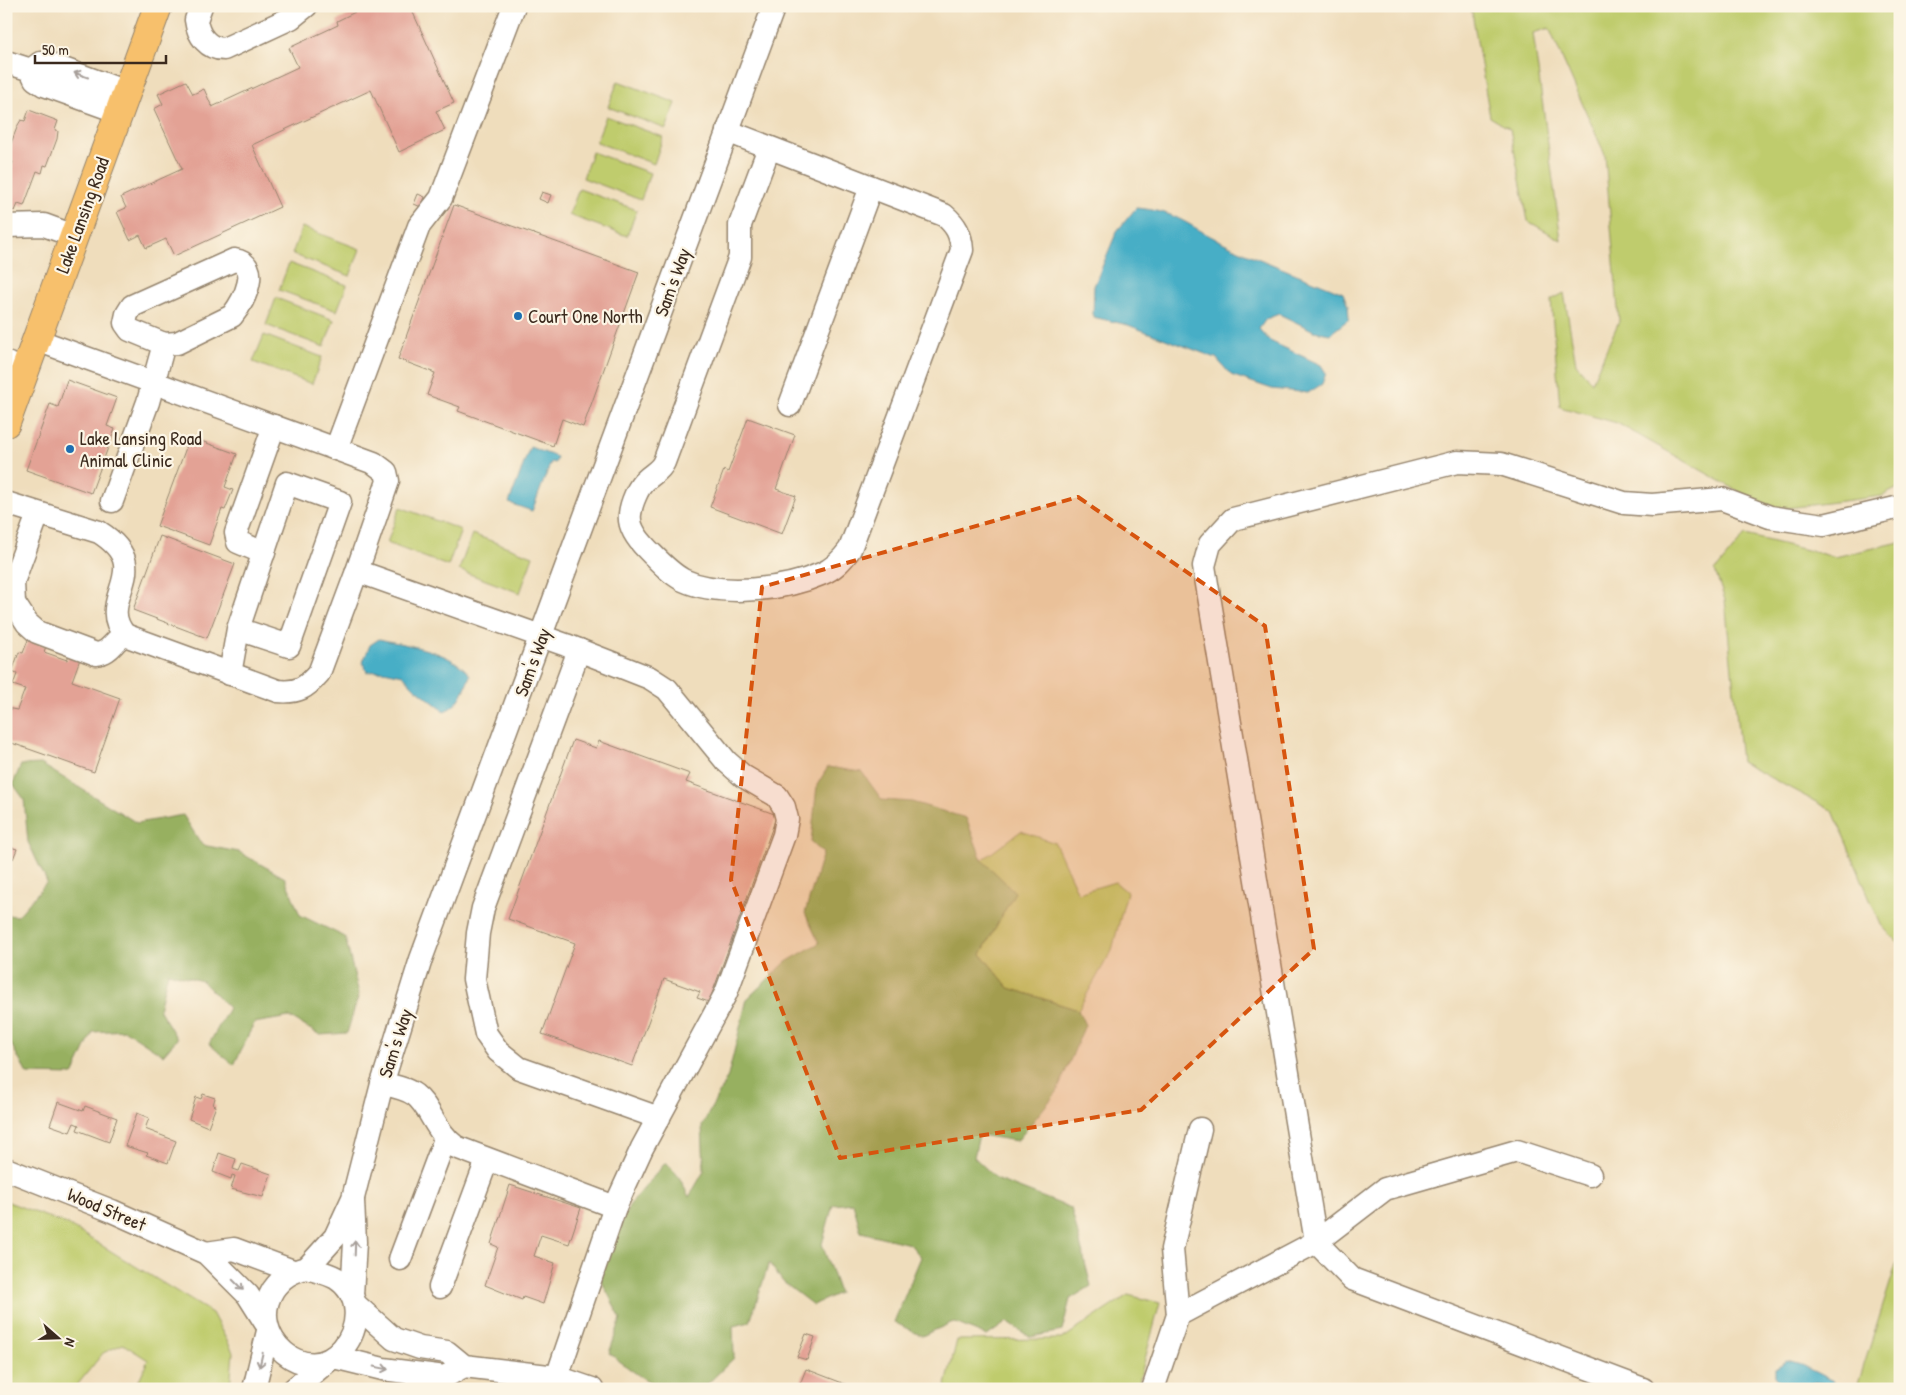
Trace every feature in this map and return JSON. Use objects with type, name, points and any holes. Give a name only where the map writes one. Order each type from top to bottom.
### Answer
[{"type":"main road","name":"Lake Lansing Road","points":[[6,423],[16,366],[37,340],[158,6]]},
{"type":"street","points":[[202,6],[196,20],[205,42],[217,49],[224,49],[291,18],[306,6]]},
{"type":"street","points":[[336,449],[419,226],[441,198],[514,6]]},
{"type":"street","name":"Sam's Way","points":[[300,1269],[335,1236],[353,1198],[382,1084],[421,959],[774,6]]},
{"type":"street","points":[[6,62],[31,70],[40,63],[50,64],[123,102]]},
{"type":"street","points":[[727,131],[944,215],[954,223],[961,237],[962,250],[850,550],[838,564],[821,574],[767,589],[749,591],[701,585],[684,580],[667,569],[640,542],[631,525],[630,514],[639,488],[645,480],[660,470],[664,462],[740,257],[740,225],[769,148]]},
{"type":"street","points":[[790,405],[871,187]]},
{"type":"street","points":[[6,226],[44,226],[74,236]]},
{"type":"street","points":[[234,260],[243,261],[249,267],[251,274],[238,308],[232,316],[176,343],[164,344],[130,330],[125,323],[127,314],[132,306],[234,260]]},
{"type":"street","points":[[6,503],[99,532],[111,539],[121,550],[126,564],[126,577],[114,617],[125,635],[278,691],[294,692],[308,686],[319,673],[388,481],[386,472],[374,463],[37,340]]},
{"type":"street","points":[[112,501],[148,402],[164,344]]},
{"type":"street","points":[[264,553],[238,542],[236,533],[274,426]]},
{"type":"street","points":[[1643,1389],[1352,1279],[1316,1242],[1204,566],[1210,544],[1233,519],[1458,462],[1501,464],[1624,503],[1652,505],[1722,499],[1770,518],[1824,525],[1900,507]]},
{"type":"street","points":[[238,629],[289,646],[340,502],[258,471]]},
{"type":"street","points":[[230,674],[238,629],[287,483]]},
{"type":"street","points":[[38,514],[13,582],[14,603],[27,623],[36,632],[96,654],[106,653],[120,637],[125,635]]},
{"type":"street","points":[[357,571],[541,636],[650,678],[667,689],[726,761],[743,776],[776,796],[784,807],[787,819],[784,835],[726,993],[659,1118],[615,1207],[557,1377]]},
{"type":"street","points":[[579,650],[483,908],[478,933],[474,978],[486,1034],[493,1047],[506,1059],[520,1068],[659,1118]]},
{"type":"street","points":[[382,1084],[405,1090],[418,1098],[445,1139],[456,1147],[615,1207]]},
{"type":"street","points":[[1153,1389],[1178,1315],[1172,1249],[1200,1129]]},
{"type":"street","points":[[400,1259],[445,1139]]},
{"type":"street","points":[[1178,1315],[1316,1242],[1385,1189],[1517,1151],[1590,1176]]},
{"type":"street","points":[[440,1287],[487,1160]]},
{"type":"street","name":"Wood Street","points":[[6,1169],[112,1211],[206,1253],[248,1295],[266,1326]]},
{"type":"street","name":"Sam's Way","points":[[353,1198],[355,1242],[354,1301]]},
{"type":"street","points":[[206,1253],[234,1249],[336,1278],[354,1301],[394,1339],[420,1348],[447,1352],[464,1366],[557,1377],[592,1389]]},
{"type":"street","points":[[254,1389],[266,1326],[268,1298],[278,1282],[300,1269]]},
{"type":"street","points":[[294,1389],[332,1358],[353,1333],[354,1301]]},
{"type":"street","points":[[266,1326],[280,1349],[294,1360],[316,1364],[332,1358],[383,1369],[445,1377],[464,1366]]},
{"type":"highlighted area","points":[[1078,497],[1265,626],[1314,949],[1141,1110],[840,1158],[731,880],[762,587]]},
{"type":"green space","points":[[1471,6],[1900,6],[1900,487],[1882,496],[1772,510],[1617,423],[1560,407],[1551,300],[1564,293],[1576,364],[1592,382],[1619,321],[1605,155],[1549,28],[1533,33],[1561,240],[1528,221],[1510,129],[1490,117]]},
{"type":"green space","points":[[618,81],[676,103],[666,129],[608,107]]},
{"type":"green space","points":[[606,116],[663,137],[654,164],[596,142]]},
{"type":"green space","points":[[592,152],[650,173],[641,200],[583,178]]},
{"type":"green space","points":[[579,189],[637,210],[627,236],[569,215]]},
{"type":"green space","points":[[302,227],[360,249],[350,276],[292,254]]},
{"type":"green space","points":[[289,263],[347,285],[337,311],[279,290]]},
{"type":"green space","points":[[276,298],[334,320],[324,347],[266,325]]},
{"type":"green space","points":[[264,335],[322,357],[312,384],[253,362]]},
{"type":"green space","points":[[400,507],[461,530],[448,566],[387,543]]},
{"type":"green space","points":[[472,534],[533,556],[520,593],[459,570]]},
{"type":"green space","points":[[1745,535],[1835,557],[1900,542],[1900,945],[1881,925],[1833,811],[1741,762],[1725,600],[1715,571]]},
{"type":"green space","points":[[41,764],[137,823],[183,815],[202,845],[239,852],[285,878],[300,915],[345,937],[359,994],[347,1033],[320,1035],[289,1017],[254,1023],[234,1065],[209,1044],[229,1008],[202,981],[168,972],[159,1009],[177,1039],[163,1055],[125,1030],[93,1032],[73,1075],[27,1074],[11,1044],[6,1045],[6,915],[18,916],[47,882],[28,842],[24,799],[13,784],[21,765]]},
{"type":"green space","points":[[828,767],[862,772],[882,800],[912,802],[966,818],[982,860],[1015,892],[981,954],[1009,988],[1078,1010],[1085,1025],[1057,1092],[1017,1141],[979,1135],[974,1157],[998,1180],[1071,1208],[1091,1286],[1070,1299],[1062,1331],[1030,1337],[1007,1322],[987,1336],[953,1322],[922,1336],[894,1322],[921,1257],[910,1244],[861,1232],[853,1203],[833,1205],[822,1244],[839,1293],[813,1305],[783,1282],[769,1263],[750,1322],[733,1326],[734,1358],[702,1389],[661,1386],[642,1378],[609,1353],[621,1319],[599,1276],[629,1206],[666,1162],[679,1177],[689,1197],[704,1171],[702,1126],[728,1076],[747,999],[786,962],[819,943],[805,913],[823,853],[811,842],[817,785]]},
{"type":"green space","points":[[1021,831],[1055,843],[1078,893],[1115,882],[1127,892],[1112,950],[1078,1010],[1009,988],[981,954],[1014,892],[982,860]]},
{"type":"green space","points":[[6,1201],[68,1225],[212,1313],[233,1352],[230,1389],[135,1389],[148,1360],[123,1344],[103,1353],[74,1389],[6,1389]]},
{"type":"green space","points":[[1900,1252],[1900,1389],[1872,1389],[1858,1384]]},
{"type":"green space","points":[[1128,1295],[1160,1303],[1137,1389],[945,1389],[957,1340],[1062,1339]]},
{"type":"water","points":[[1136,208],[1170,215],[1247,254],[1343,293],[1348,306],[1349,319],[1330,334],[1314,331],[1279,314],[1266,319],[1259,329],[1270,341],[1321,365],[1326,373],[1322,384],[1308,393],[1272,389],[1231,375],[1216,358],[1128,325],[1093,317],[1094,286],[1117,231]]},
{"type":"water","points":[[530,447],[557,457],[555,463],[551,462],[532,511],[509,503]]},
{"type":"water","points":[[379,639],[440,654],[462,667],[470,675],[458,701],[450,709],[444,711],[414,687],[403,675],[384,671],[367,672],[363,662],[370,645]]},
{"type":"water","points":[[1787,1361],[1801,1365],[1833,1381],[1833,1385],[1815,1382],[1795,1389],[1787,1389],[1775,1376],[1775,1368]]},
{"type":"building","points":[[367,6],[410,6],[454,103],[436,111],[445,130],[399,152],[371,90],[252,145],[280,207],[174,256],[166,239],[146,248],[140,235],[130,240],[117,212],[126,208],[121,197],[182,169],[154,109],[163,104],[158,94],[186,81],[193,94],[204,89],[212,107],[298,67],[289,48],[338,25],[337,21]]},
{"type":"building","points":[[29,110],[58,121],[55,130],[58,131],[57,139],[47,166],[44,165],[42,173],[37,171],[24,206],[18,204],[15,211],[6,208],[6,165],[11,167],[13,162],[7,160],[10,152],[8,151],[18,125],[21,120],[25,121]]},
{"type":"building","points":[[542,192],[551,195],[548,203],[539,199]]},
{"type":"building","points":[[418,194],[425,197],[421,207],[414,204]]},
{"type":"building","name":"Court One North","points":[[454,205],[639,272],[583,427],[562,419],[553,446],[458,411],[460,407],[427,395],[435,373],[398,359]]},
{"type":"building","name":"Lake Lansing Road Animal Clinic","points":[[67,380],[117,398],[107,426],[115,429],[91,493],[26,470],[50,404],[58,407]]},
{"type":"building","points":[[748,418],[795,435],[776,489],[796,496],[782,534],[710,507],[724,470],[728,472]]},
{"type":"building","points":[[190,437],[237,454],[225,487],[233,490],[225,510],[222,509],[209,545],[157,526]]},
{"type":"building","points":[[160,536],[235,564],[207,638],[133,610]]},
{"type":"building","points":[[28,640],[46,646],[44,652],[67,660],[69,655],[80,659],[72,681],[120,698],[94,772],[6,741],[6,708],[17,710],[25,689],[13,685],[17,674],[12,672],[19,652],[23,653]]},
{"type":"building","points":[[573,740],[596,748],[599,741],[690,774],[686,782],[777,815],[709,1002],[697,998],[700,992],[664,979],[632,1066],[542,1034],[575,943],[508,919]]},
{"type":"building","points":[[10,847],[17,849],[13,859],[6,857]]},
{"type":"building","points":[[203,1094],[215,1098],[213,1105],[216,1106],[208,1127],[189,1119],[196,1097],[201,1099]]},
{"type":"building","points":[[58,1102],[83,1111],[85,1106],[117,1118],[109,1142],[77,1130],[79,1125],[74,1123],[70,1132],[50,1125]]},
{"type":"building","points":[[137,1113],[149,1118],[145,1129],[176,1141],[168,1163],[146,1155],[148,1153],[125,1146]]},
{"type":"building","points":[[219,1153],[236,1159],[233,1169],[239,1171],[242,1164],[271,1174],[263,1197],[231,1189],[235,1176],[232,1175],[231,1179],[213,1172]]},
{"type":"building","points":[[510,1185],[581,1208],[569,1244],[541,1235],[534,1256],[555,1263],[543,1304],[523,1297],[522,1300],[485,1285],[498,1247],[491,1244]]},
{"type":"building","points":[[806,1334],[815,1337],[807,1360],[797,1357]]},
{"type":"building","points":[[806,1369],[858,1389],[798,1389]]},
{"type":"place","name":"Court One North","points":[[518,316]]},
{"type":"place","name":"Lake Lansing Road Animal Clinic","points":[[70,449]]}]
